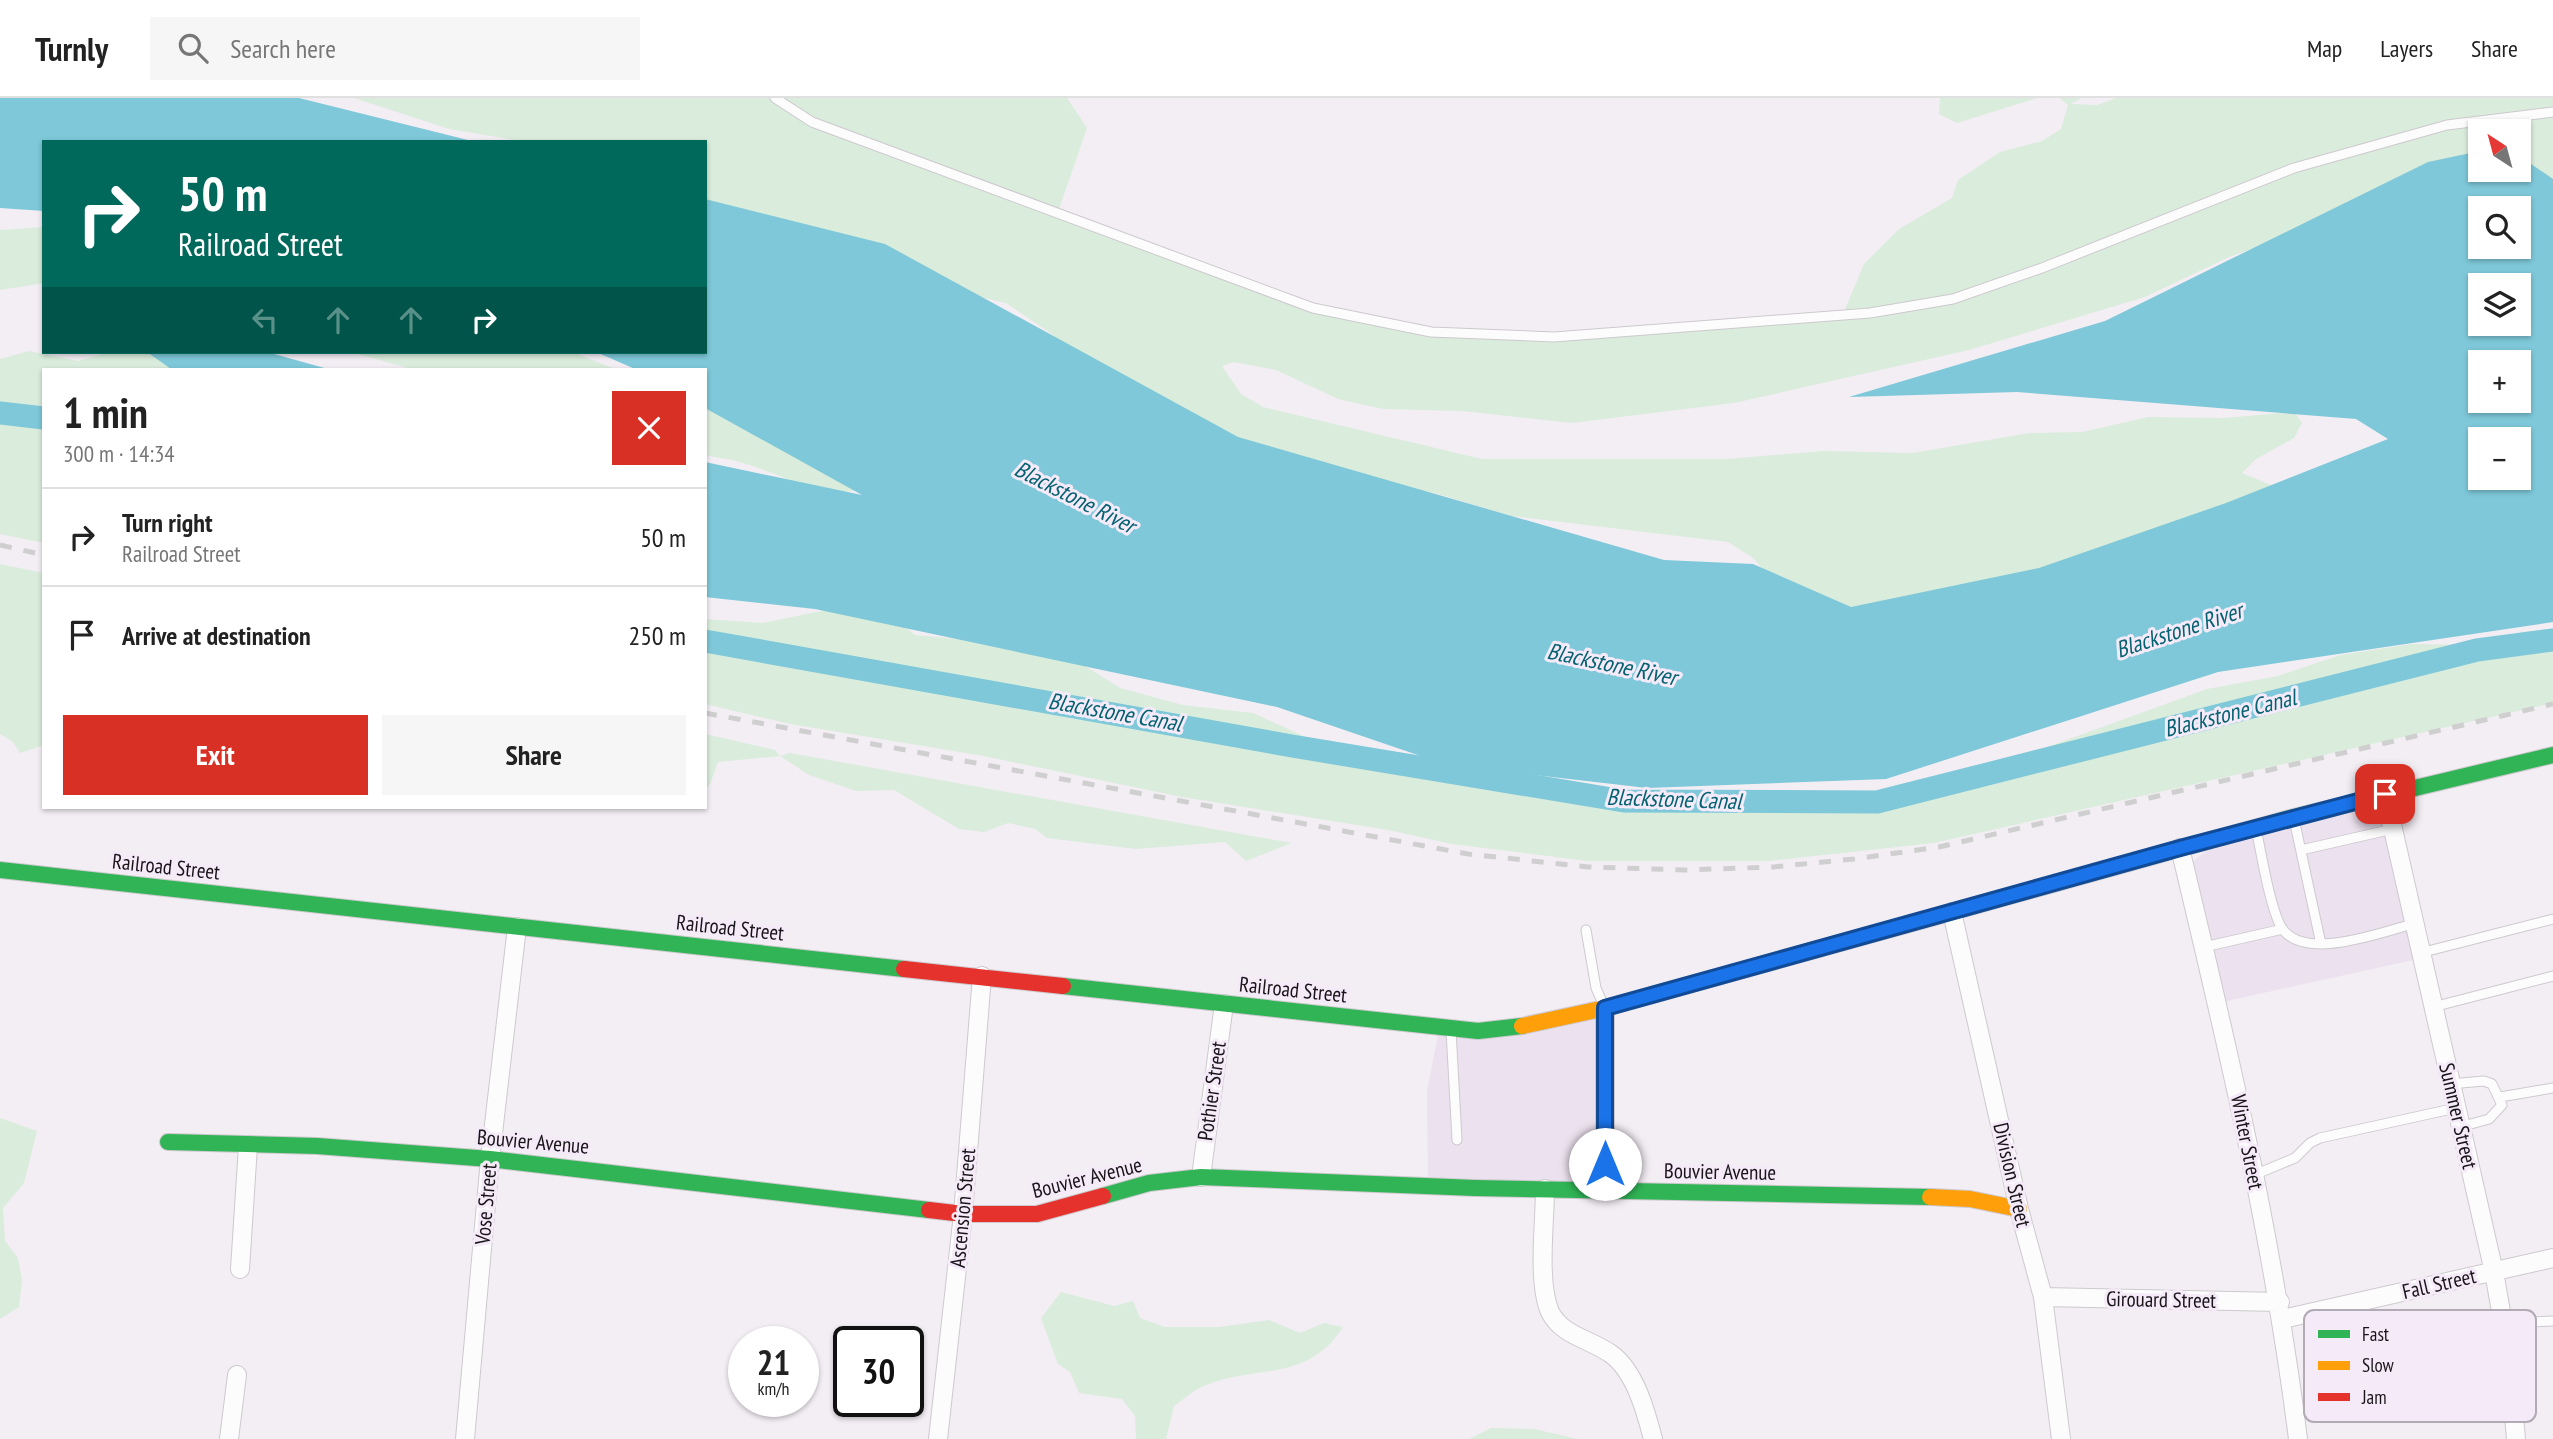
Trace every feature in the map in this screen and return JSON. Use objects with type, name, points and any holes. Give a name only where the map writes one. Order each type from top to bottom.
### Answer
[{"type":"street","name":"Railroad Street","points":[[0,870],[1478,1031],[1530,1025],[1605,1008],[2255,827],[2553,755]]},
{"type":"street","name":"Summer Street","points":[[2385,794],[2501,1310]]},
{"type":"street","name":"Winter Street","points":[[2180,848],[2254,1175],[2281,1310],[2298,1439]]},
{"type":"street","name":"Division Street","points":[[1952,912],[2019,1209],[2043,1297],[2061,1439]]},
{"type":"street","name":"Vose Street","points":[[465,1439],[490,1159],[517,927]]},
{"type":"street","name":"Ascension Street","points":[[938,1439],[963,1214],[982,976]]},
{"type":"street","name":"Pothier Street","points":[[1201,1177],[1224,1004]]},
{"type":"street","points":[[1605,1008],[1605,1190]]},
{"type":"street","name":"Bouvier Avenue","points":[[169,1142],[317,1146],[490,1159],[589,1168],[963,1214],[1037,1214],[1149,1183],[1201,1177],[1254,1182],[1879,1194],[1970,1199],[2019,1209]]},
{"type":"street","points":[[240,1269],[248,1146]]},
{"type":"street","points":[[1545,1189],[1544,1282],[1550,1311],[1562,1329],[1613,1355],[1646,1412],[1653,1439]]},
{"type":"street","name":"Fall Street","points":[[2281,1310],[2494,1272],[2553,1258]]},
{"type":"street","name":"Girouard Street","points":[[2043,1297],[2281,1310]]},
{"type":"street","points":[[229,1439],[237,1375]]},
{"type":"lane","points":[[775,98],[824,127],[1313,308],[1431,332],[1553,337],[1870,313],[1952,299],[2042,268],[2294,168],[2447,125],[2553,112]]},
{"type":"lane","points":[[2294,817],[2321,944]]},
{"type":"lane","points":[[2255,827],[2283,929],[2296,940],[2321,944],[2413,924]]},
{"type":"lane","points":[[2301,850],[2393,829]]},
{"type":"lane","points":[[2420,953],[2553,919]]},
{"type":"lane","points":[[2204,947],[2283,929]]},
{"type":"lane","points":[[1586,930],[1596,988],[1605,1008]]},
{"type":"lane","points":[[2432,1007],[2553,976]]},
{"type":"lane","points":[[1450,1028],[1457,1140]]},
{"type":"lane","points":[[2450,1084],[2484,1081],[2493,1084],[2500,1097],[2501,1110],[2490,1119],[2460,1127]]},
{"type":"lane","points":[[2500,1097],[2553,1088]]},
{"type":"lane","points":[[2254,1175],[2295,1158],[2320,1138],[2456,1108]]},
{"type":"shaded area","points":[[2354,810],[2382,814],[2418,956],[2413,960],[2218,1003],[2187,866],[2214,845]]},
{"type":"shaded area","points":[[1600,1013],[1607,1180],[1428,1192],[1427,1091],[1438,1035]]},
{"type":"green space","points":[[354,98],[1067,98],[1087,128],[1058,212],[1238,283],[1332,314],[1379,325],[1476,336],[1634,332],[1843,314],[1864,264],[1899,229],[1952,198],[1958,180],[2000,152],[2042,141],[2061,129],[2068,105],[2059,98],[2082,98],[2070,104],[2097,105],[2116,98],[2553,98],[2553,208],[2529,182],[2531,119],[2468,119],[2468,168],[2386,201],[2229,257],[2145,297],[1969,350],[1734,403],[1572,423],[1462,411],[1383,409],[1338,399],[1276,370],[1234,362],[1222,366],[1241,394],[1263,407],[1482,459],[1727,459],[1823,451],[1913,453],[2029,433],[2082,432],[2148,417],[2223,418],[2294,412],[2302,423],[2294,438],[2256,459],[2242,473],[2276,487],[2229,508],[2209,509],[2134,560],[1811,624],[1753,558],[1728,542],[1511,516],[1435,493],[1299,467],[1096,390],[1053,335],[1006,303],[936,287],[707,212],[707,140],[514,140],[449,129]]},
{"type":"green space","points":[[1940,98],[2037,98],[1957,123],[1939,114]]},
{"type":"green space","points":[[42,227],[42,283],[0,290],[0,230]]},
{"type":"green space","points":[[29,351],[78,361],[102,354],[169,354],[196,368],[42,368],[42,543],[0,534],[0,359]]},
{"type":"green space","points":[[358,354],[577,354],[612,368],[407,368]]},
{"type":"green space","points":[[707,399],[865,489],[849,492],[818,489],[738,462],[707,455]]},
{"type":"green space","points":[[0,564],[42,573],[42,746],[20,753],[13,742],[0,734]]},
{"type":"green space","points":[[865,602],[885,610],[915,635],[1000,643],[1066,654],[1120,688],[1183,705],[1253,713],[1351,758],[1442,781],[1543,796],[1633,796],[1705,813],[1747,807],[1836,810],[1956,780],[2207,689],[2278,676],[2340,655],[2412,644],[2482,645],[2522,632],[2553,629],[2553,703],[1934,843],[1769,861],[1587,861],[1452,844],[1388,830],[1182,797],[978,755],[790,724],[707,704],[707,619],[763,623]]},
{"type":"green space","points":[[707,734],[775,750],[780,756],[718,762],[709,787]]},
{"type":"green space","points":[[790,753],[1292,843],[1246,861],[1225,842],[1136,849],[1047,838],[1035,829],[1008,823],[984,832],[959,829],[894,790],[856,791],[809,775],[780,756]]},
{"type":"green space","points":[[0,1118],[37,1131],[24,1183],[3,1208],[5,1241],[18,1258],[22,1280],[19,1307],[0,1319]]},
{"type":"green space","points":[[1061,1292],[1114,1306],[1133,1301],[1140,1318],[1165,1327],[1219,1327],[1269,1320],[1300,1333],[1324,1323],[1343,1327],[1329,1344],[1298,1364],[1225,1379],[1198,1389],[1174,1406],[1166,1439],[1136,1439],[1135,1416],[1122,1399],[1079,1393],[1070,1372],[1058,1364],[1041,1318]]},
{"type":"green space","points":[[1491,1428],[1534,1429],[1578,1439],[1469,1439]]},
{"type":"water","points":[[0,98],[299,98],[468,140],[42,140],[42,211],[0,208]]},
{"type":"water","name":"Blackstone River","points":[[2468,154],[2468,182],[2531,182],[2531,164],[2553,179],[2553,622],[2218,672],[1886,779],[1647,788],[1447,765],[1277,707],[815,609],[707,597],[707,462],[862,495],[707,409],[707,368],[633,368],[601,354],[707,354],[707,200],[885,244],[1238,437],[1664,560],[1753,564],[1851,607],[2039,568],[2226,503],[2388,439],[2356,419],[2017,392],[1849,397],[2105,321],[2428,162]]},
{"type":"water","points":[[150,354],[274,354],[324,368],[170,368]]},
{"type":"waterway","name":"Blackstone Canal","points":[[0,413],[42,418]]},
{"type":"waterway","name":"Blackstone Canal","points":[[707,641],[1292,746],[1624,801],[1877,802],[2477,650],[2553,640]]},
{"type":"railway","points":[[0,545],[42,555]]},
{"type":"railway","points":[[707,713],[1468,854],[1588,867],[1685,870],[1773,867],[1939,847],[2553,704]]},
{"type":"traffic: fast","points":[[1945,914],[2294,817],[2553,755]]},
{"type":"traffic: fast","points":[[0,870],[904,969]]},
{"type":"traffic: fast","points":[[1063,986],[1478,1031],[1522,1026]]},
{"type":"traffic: fast","points":[[168,1142],[317,1146],[490,1159],[929,1210]]},
{"type":"traffic: fast","points":[[1103,1196],[1149,1183],[1201,1177],[1475,1188],[1930,1197]]},
{"type":"traffic: slow","points":[[1522,1026],[1605,1008],[1945,914]]},
{"type":"traffic: slow","points":[[1930,1197],[1970,1199],[2019,1209]]},
{"type":"traffic: jam","points":[[904,969],[1063,986]]},
{"type":"traffic: jam","points":[[929,1210],[963,1214],[1037,1214],[1103,1196]]},
{"type":"route","points":[[1605,1164],[1605,1008],[2180,848],[2385,794]]}]
